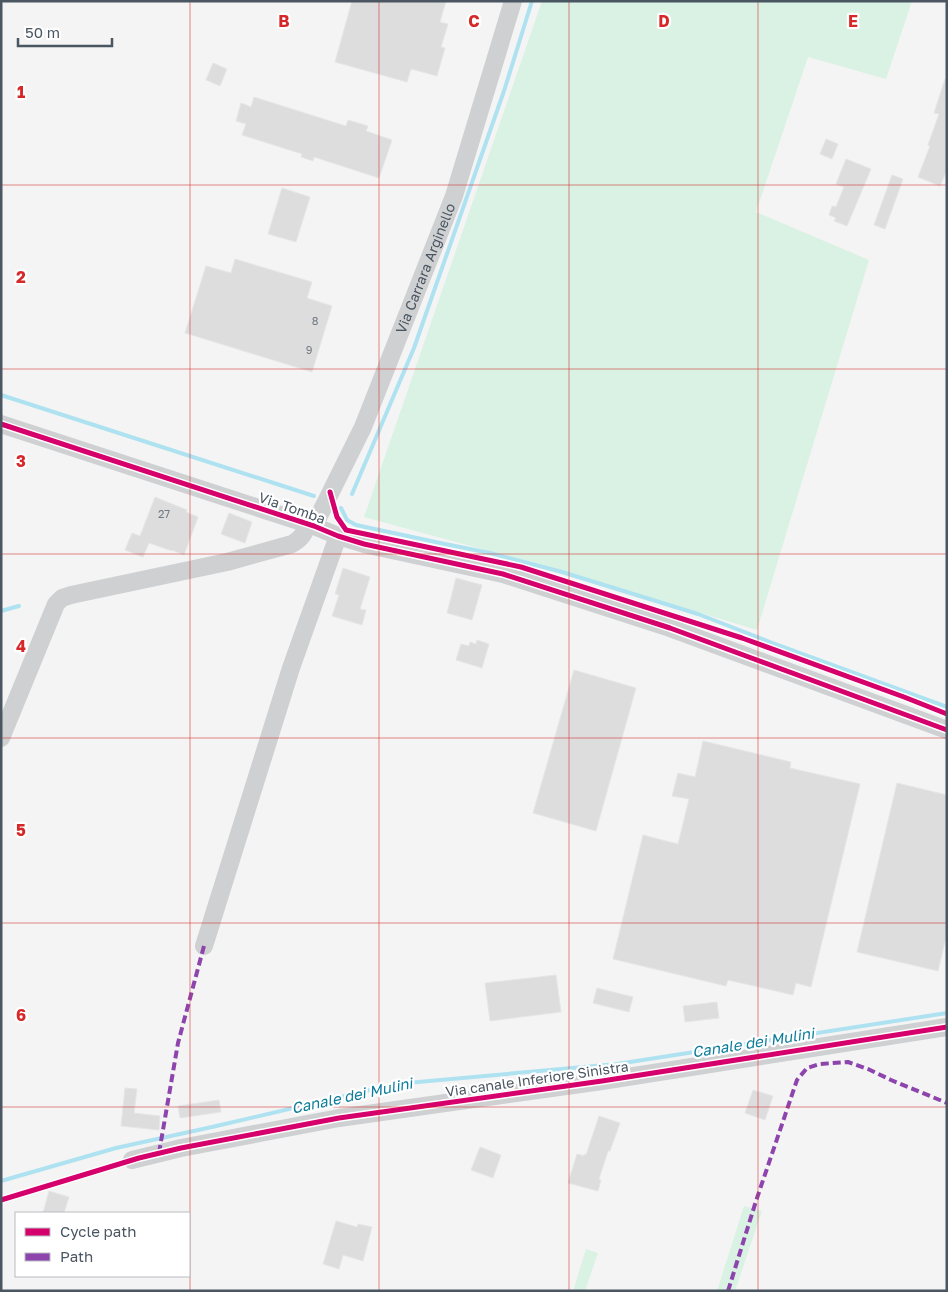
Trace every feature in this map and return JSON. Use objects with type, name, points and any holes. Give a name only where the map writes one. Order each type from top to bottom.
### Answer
[{"type":"street","name":"Via Carrara Arginello","points":[[3,731],[56,604],[62,598],[227,562],[292,544],[300,539],[311,525],[363,427],[454,196],[513,1]]},
{"type":"street","name":"Via Tomba","points":[[1,424],[311,525],[338,536],[373,546],[503,574],[670,628],[947,730]]},
{"type":"street","points":[[204,946],[291,668],[338,536]]},
{"type":"street","name":"Via canale Inferiore Sinistra","points":[[132,1160],[181,1148],[339,1118],[612,1080],[947,1027]]},
{"type":"green space","points":[[542,1],[912,1],[886,79],[808,57],[756,212],[869,260],[757,630],[562,571],[364,517]]},
{"type":"green space","points":[[744,1206],[762,1211],[735,1291],[717,1291]]},
{"type":"green space","points":[[586,1249],[598,1253],[585,1291],[573,1291]]},
{"type":"building","points":[[352,1],[446,1],[440,22],[448,24],[441,47],[445,48],[437,76],[411,69],[407,82],[335,62]]},
{"type":"building","points":[[213,63],[227,69],[220,86],[206,80]]},
{"type":"building","points":[[945,79],[947,79],[947,170],[940,186],[918,177],[930,146],[928,145],[939,114],[934,113]]},
{"type":"building","points":[[254,97],[346,126],[348,120],[368,126],[366,131],[392,140],[379,178],[314,157],[313,161],[301,157],[302,154],[242,135],[246,124],[236,121],[241,103],[251,107]]},
{"type":"building","points":[[826,139],[838,144],[832,159],[820,154]]},
{"type":"building","points":[[846,159],[871,169],[847,226],[834,221],[836,218],[829,215],[832,206],[836,207],[844,187],[836,184]]},
{"type":"building","points":[[892,175],[903,179],[885,229],[874,225]]},
{"type":"building","points":[[282,188],[310,197],[296,242],[268,234]]},
{"type":"building","points":[[235,259],[312,282],[307,298],[332,306],[312,372],[185,333],[206,266],[231,273]]},
{"type":"building","points":[[155,497],[187,510],[186,512],[198,517],[184,555],[149,543],[143,557],[125,550],[132,533],[140,536]]},
{"type":"building","points":[[229,513],[252,522],[245,543],[221,534]]},
{"type":"building","points":[[343,568],[370,577],[360,609],[366,610],[362,625],[332,616],[339,595],[335,594]]},
{"type":"building","points":[[456,578],[482,585],[472,620],[447,613]]},
{"type":"building","points":[[477,640],[489,644],[482,668],[456,660],[461,644],[469,646],[470,642],[476,644]]},
{"type":"building","points":[[574,670],[636,688],[596,831],[533,813]]},
{"type":"building","points":[[703,741],[791,762],[790,768],[860,784],[811,987],[796,983],[793,995],[728,980],[726,986],[613,959],[643,835],[678,844],[689,799],[672,796],[678,773],[695,777]]},
{"type":"building","points":[[897,783],[947,795],[947,933],[938,971],[857,952]]},
{"type":"building","points":[[556,975],[561,1012],[490,1021],[485,983]]},
{"type":"building","points":[[597,988],[633,997],[629,1012],[593,1003]]},
{"type":"building","points":[[717,1002],[719,1018],[685,1022],[683,1006]]},
{"type":"building","points":[[125,1088],[137,1089],[134,1113],[160,1116],[159,1130],[121,1126]]},
{"type":"building","points":[[753,1090],[773,1096],[765,1120],[745,1113]]},
{"type":"building","points":[[219,1100],[221,1112],[180,1118],[178,1106]]},
{"type":"building","points":[[599,1116],[620,1123],[610,1151],[608,1151],[599,1179],[601,1180],[598,1191],[568,1183],[577,1154],[586,1155]]},
{"type":"building","points":[[480,1147],[501,1155],[493,1178],[471,1170]]},
{"type":"building","points":[[49,1191],[69,1197],[64,1212],[43,1212]]},
{"type":"building","points":[[336,1221],[357,1227],[358,1224],[372,1227],[363,1261],[343,1255],[339,1269],[323,1264]]},
{"type":"waterway","points":[[352,494],[414,348],[504,91],[532,1]]},
{"type":"waterway","points":[[1,395],[314,496]]},
{"type":"waterway","points":[[341,508],[347,520],[356,525],[490,553],[562,572],[698,614],[947,707]]},
{"type":"waterway","points":[[1,611],[19,606]]},
{"type":"waterway","name":"Canale dei Mulini","points":[[1,1181],[116,1148],[396,1084],[617,1064],[947,1013]]},
{"type":"marked path","points":[[159,1153],[178,1043],[204,946]]},
{"type":"marked path","points":[[728,1291],[797,1080],[807,1068],[820,1064],[848,1062],[947,1103]]},
{"type":"cycle path","points":[[1,424],[364,544],[503,574],[670,628],[947,730]]},
{"type":"cycle path","points":[[330,492],[337,517],[346,530],[521,567],[742,638],[947,714]]},
{"type":"cycle path","points":[[1,1200],[139,1158],[181,1148],[339,1118],[602,1081],[947,1027]]}]
